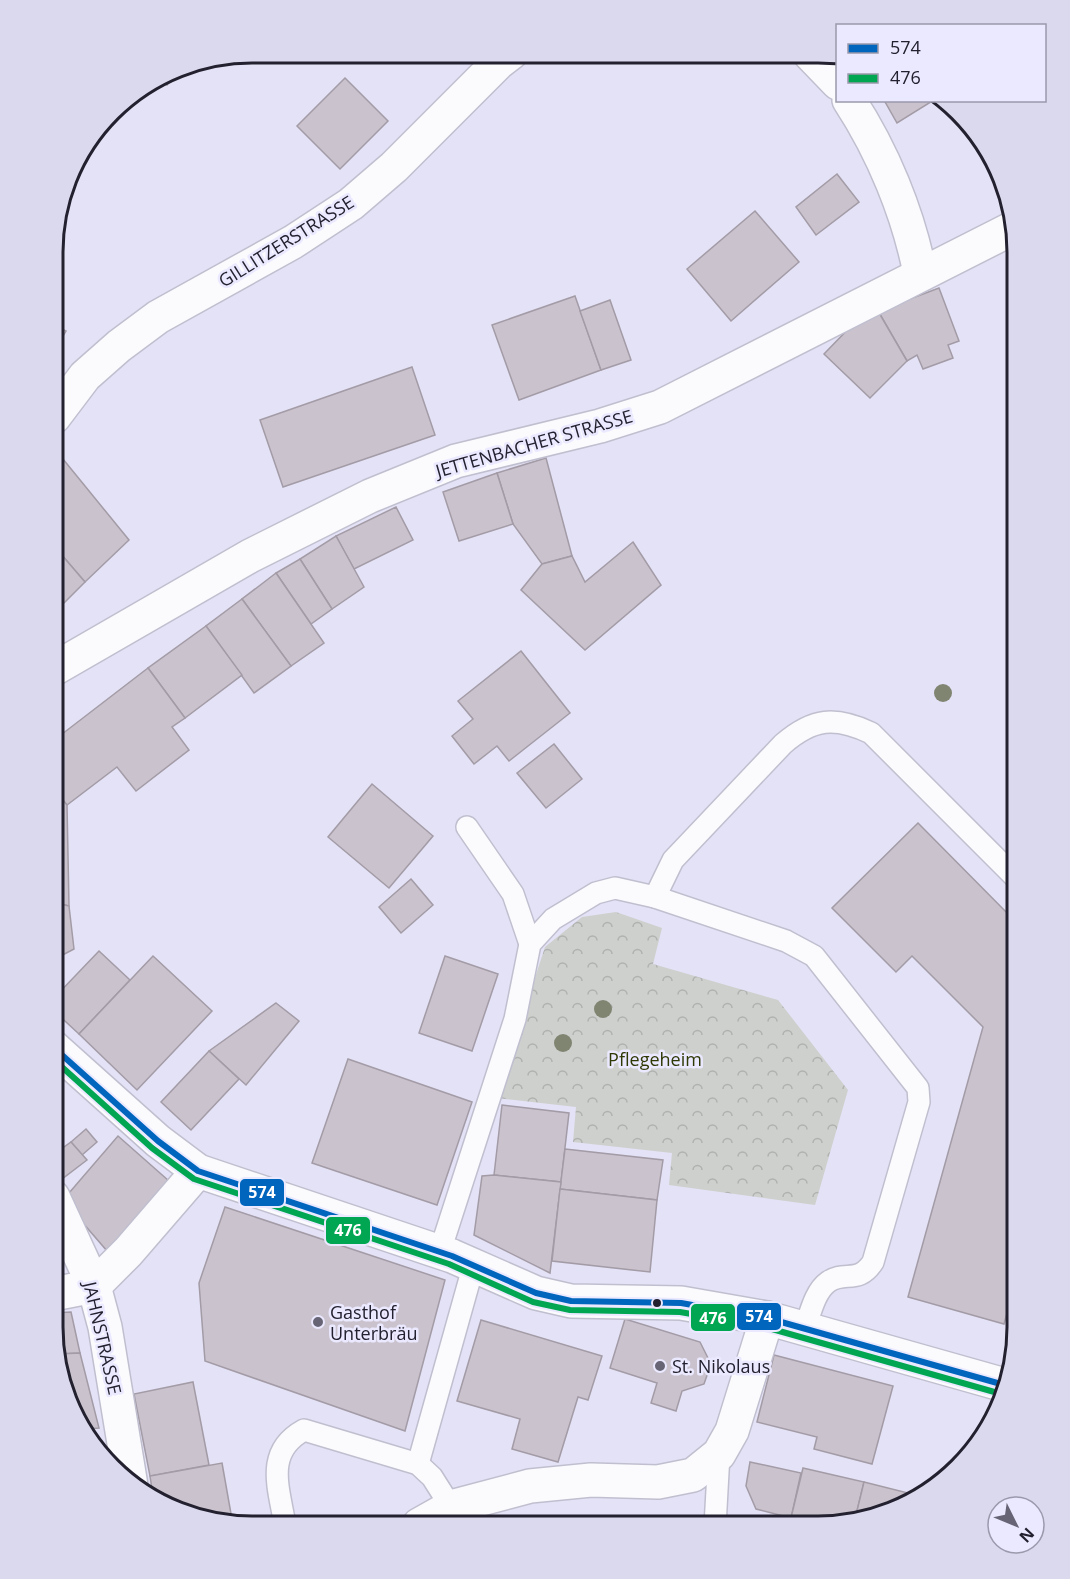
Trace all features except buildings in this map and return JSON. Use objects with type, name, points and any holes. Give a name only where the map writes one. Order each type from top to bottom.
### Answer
[{"type":"street","name":"GILLITZERSTRASSE","points":[[63,405],[85,376],[158,317],[293,242],[351,204],[394,167],[498,63]]},
{"type":"street","points":[[818,63],[836,82]]},
{"type":"street","points":[[850,102],[900,202],[913,238],[920,273]]},
{"type":"street","name":"JETTENBACHER STRASSE","points":[[63,666],[250,555],[370,496],[456,461],[600,426],[660,407],[920,273],[1005,232]]},
{"type":"street","points":[[63,1056],[158,1141],[198,1171],[440,1251],[537,1293],[571,1301],[681,1303],[767,1318],[998,1383]]},
{"type":"street","points":[[63,1292],[94,1286],[128,1252],[198,1171]]},
{"type":"street","name":"JAHNSTRASSE","points":[[63,1219],[94,1286],[105,1327],[128,1470]]},
{"type":"street","points":[[435,1516],[451,1507],[530,1486],[591,1480],[657,1482],[693,1475],[718,1454],[732,1431],[767,1318]]},
{"type":"lane","points":[[655,897],[673,860],[783,744],[798,731],[813,724],[836,721],[852,724],[871,733],[1007,869]]},
{"type":"lane","points":[[440,1251],[516,1019],[530,944],[513,894],[467,827]]},
{"type":"lane","points":[[530,944],[552,919],[596,893],[615,888],[655,897],[786,941],[814,956],[918,1088],[919,1101],[873,1262],[867,1271],[857,1277],[829,1281],[819,1291],[805,1328]]},
{"type":"lane","points":[[418,1464],[474,1264]]},
{"type":"lane","points":[[284,1516],[276,1467],[282,1451],[293,1436],[304,1430],[418,1464],[432,1477],[451,1507]]},
{"type":"lane","points":[[715,1516],[718,1454]]},
{"type":"green space","name":"Pflegeheim","points":[[616,912],[662,928],[653,964],[778,1000],[848,1090],[815,1205],[669,1185],[672,1153],[573,1142],[576,1107],[496,1098],[545,947],[582,917]]},
{"type":"transit line","name":"574","points":[[63,1056],[158,1141],[198,1171],[452,1256],[536,1293],[571,1301],[681,1303],[767,1318],[998,1383]]},
{"type":"transit line","name":"476","points":[[63,1068],[152,1148],[194,1179],[449,1264],[533,1302],[570,1310],[680,1312],[765,1327],[995,1392]]},
{"type":"place","name":"Gasthof Unterbräu","points":[[318,1322]]},
{"type":"place","name":"St. Nikolaus","points":[[660,1366]]}]
